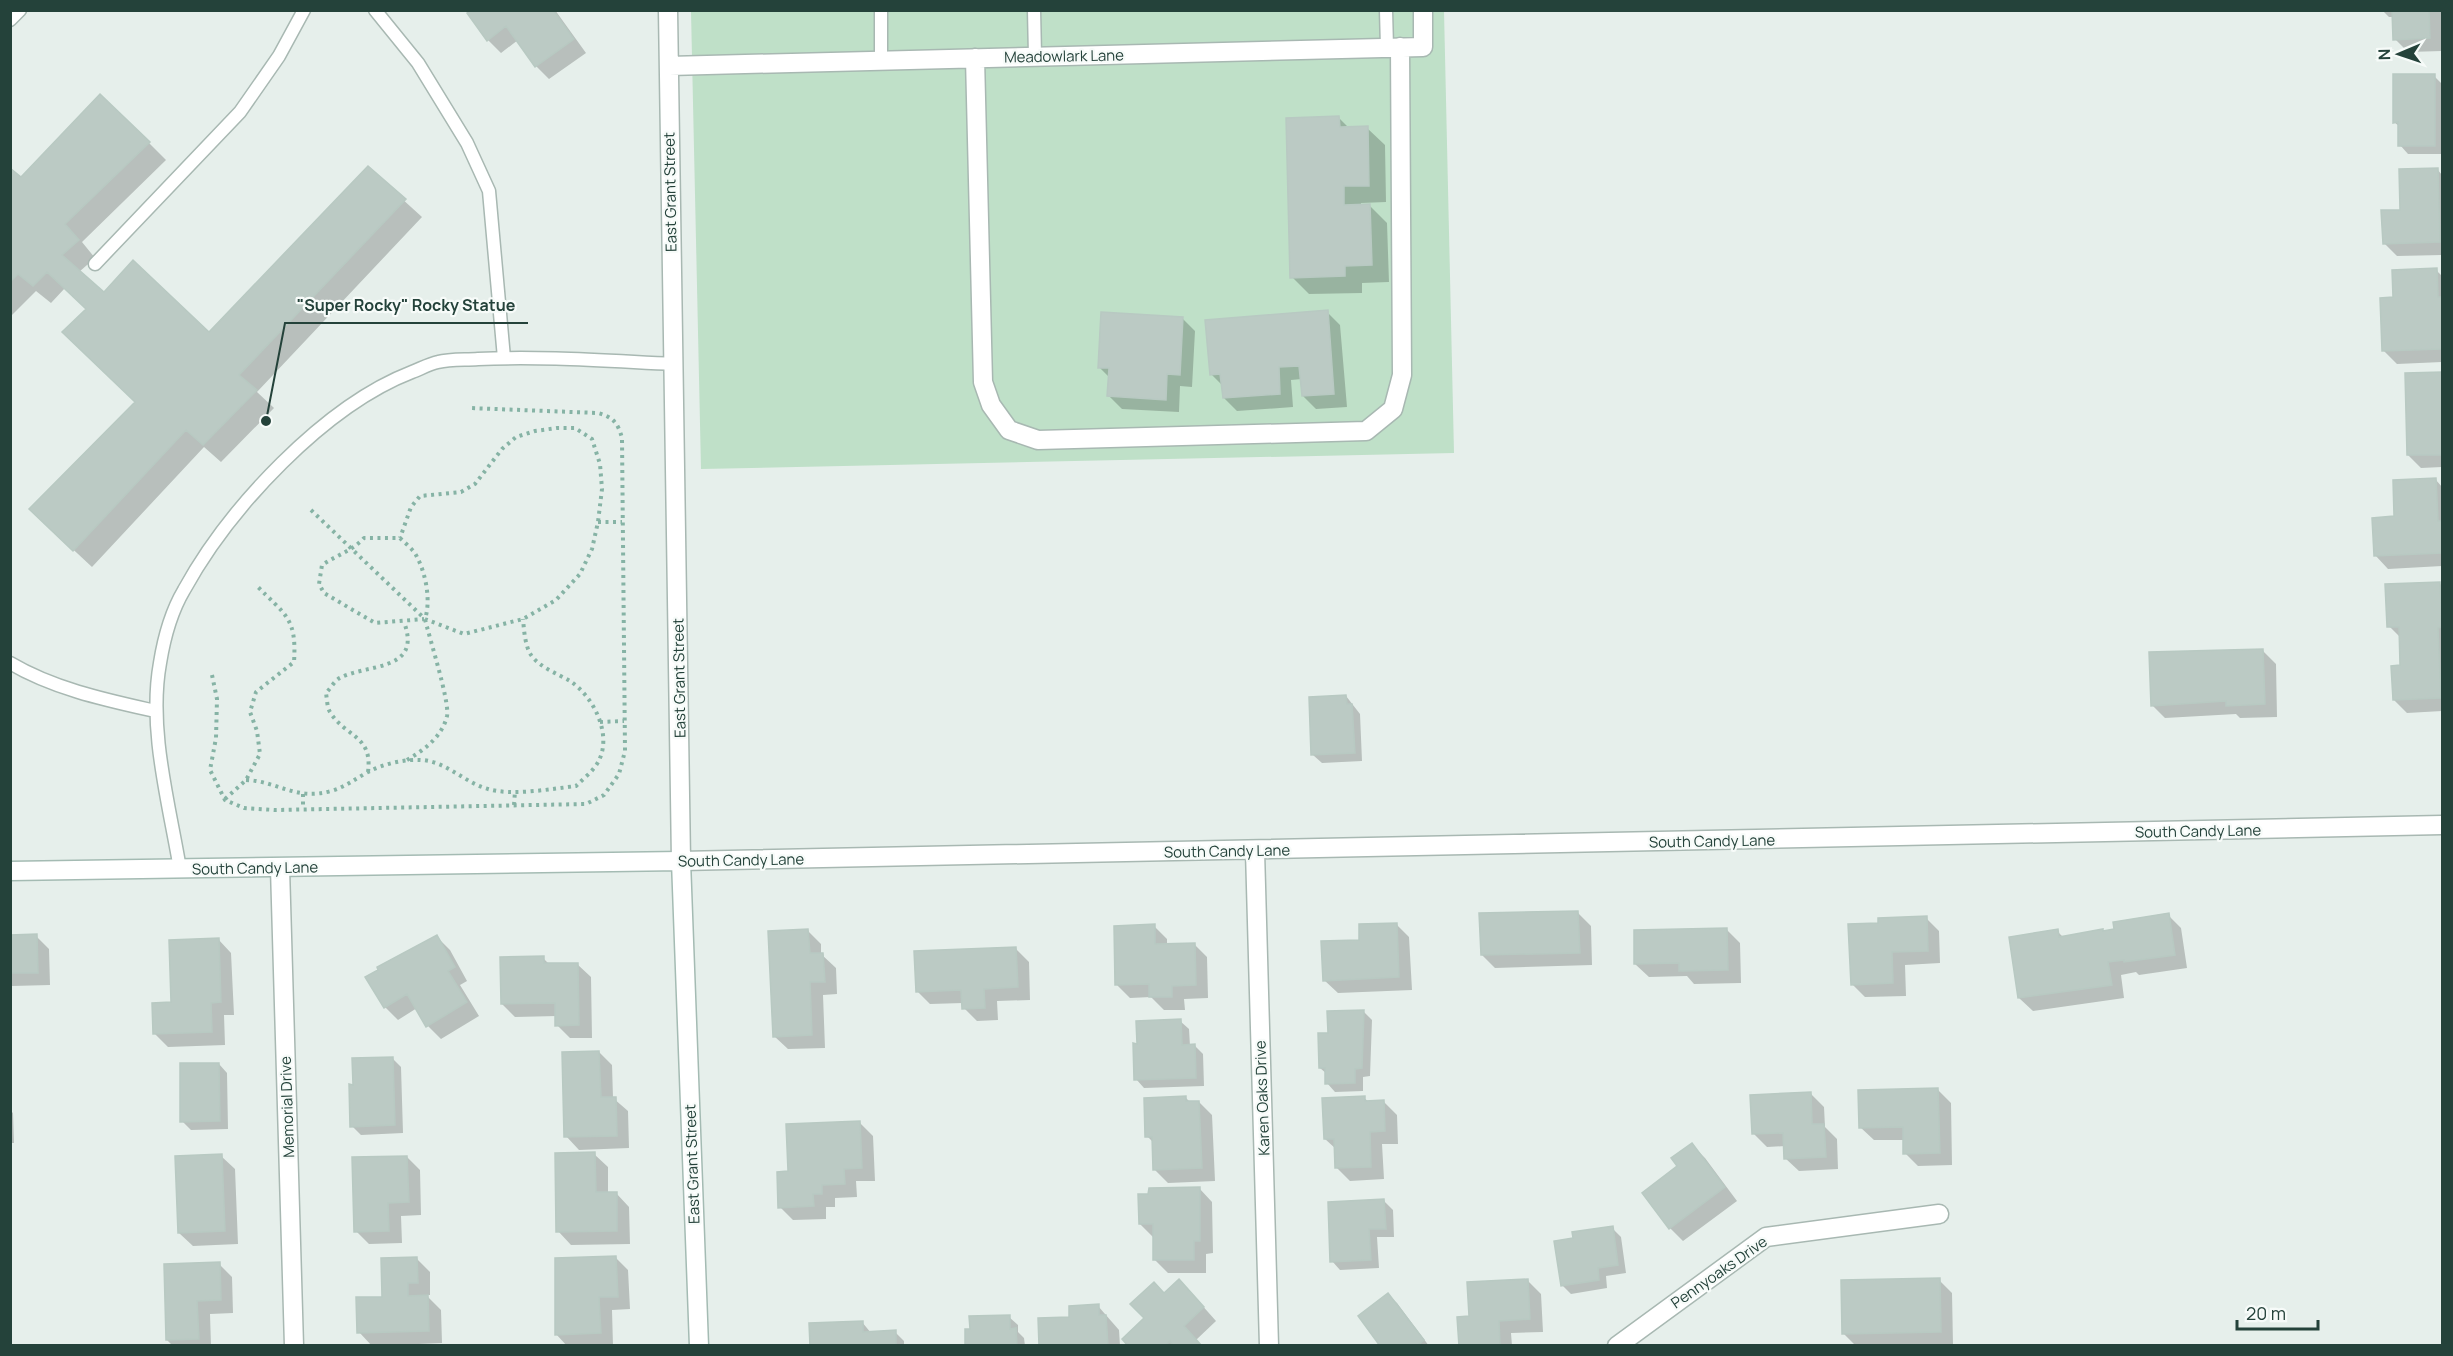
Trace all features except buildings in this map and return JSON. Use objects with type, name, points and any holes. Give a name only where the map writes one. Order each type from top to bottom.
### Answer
[{"type":"street","name":"East Grant Street","points":[[668,10],[681,861],[699,1346]]},
{"type":"street","name":"Meadowlark Lane","points":[[669,66],[1423,47],[1423,10]]},
{"type":"street","points":[[975,58],[983,382],[991,405],[1009,430],[1038,440],[1366,431],[1393,409],[1402,375],[1394,48]]},
{"type":"street","name":"South Candy Lane","points":[[10,871],[1255,851],[2442,825]]},
{"type":"street","name":"Karen Oaks Drive","points":[[1255,851],[1269,1346]]},
{"type":"street","name":"Memorial Drive","points":[[280,868],[294,1346]]},
{"type":"street","name":"Pennyoaks Drive","points":[[1617,1346],[1766,1237],[1939,1214]]},
{"type":"lane","points":[[10,20],[20,10]]},
{"type":"lane","points":[[95,264],[240,112],[279,56],[304,10]]},
{"type":"lane","points":[[375,10],[418,63],[467,143],[489,191],[504,358]]},
{"type":"lane","points":[[881,10],[881,60]]},
{"type":"lane","points":[[1034,10],[1035,56]]},
{"type":"lane","points":[[1386,10],[1394,48]]},
{"type":"lane","points":[[180,869],[155,711],[160,663],[171,616],[183,591],[208,552],[252,495],[295,450],[355,401],[398,377],[437,362],[504,358],[673,364]]},
{"type":"lane","points":[[10,663],[28,673],[96,698],[155,711]]},
{"type":"path","points":[[212,675],[217,699],[216,738],[210,770],[225,800],[244,808],[586,804],[604,795],[619,774],[625,751],[622,438],[619,426],[611,416],[598,413],[469,408]]},
{"type":"path","points":[[311,510],[425,619],[464,634],[523,619],[556,600],[580,574],[592,549],[602,489],[600,464],[592,439],[576,428],[557,428],[516,437],[502,449],[475,484],[461,492],[420,496],[411,507],[400,538]]},
{"type":"path","points":[[598,522],[622,522]]},
{"type":"path","points":[[246,780],[262,780],[283,790],[303,794],[330,792],[354,782],[368,772],[407,760],[425,749],[438,734],[447,714],[425,619],[429,608],[426,586],[417,556],[400,538],[364,538],[352,550],[337,555],[322,565],[319,584],[324,593],[375,623],[425,619]]},
{"type":"path","points":[[225,800],[246,780],[260,754],[257,730],[250,712],[256,692],[294,662],[296,639],[290,619],[256,585]]},
{"type":"path","points":[[407,760],[425,760],[450,769],[488,789],[515,790],[576,786],[600,760],[605,741],[591,702],[572,683],[552,672],[531,655],[523,619]]},
{"type":"path","points":[[368,772],[370,758],[364,745],[329,711],[326,693],[337,679],[389,665],[404,653],[409,636],[404,622]]},
{"type":"path","points":[[600,722],[624,721]]},
{"type":"path","points":[[514,805],[515,790]]},
{"type":"path","points":[[303,794],[303,809]]},
{"type":"green space","points":[[691,11],[1444,11],[1454,453],[701,469]]},
{"type":"place","name":"\"Super Rocky\" Rocky Statue","points":[[266,421]]}]
